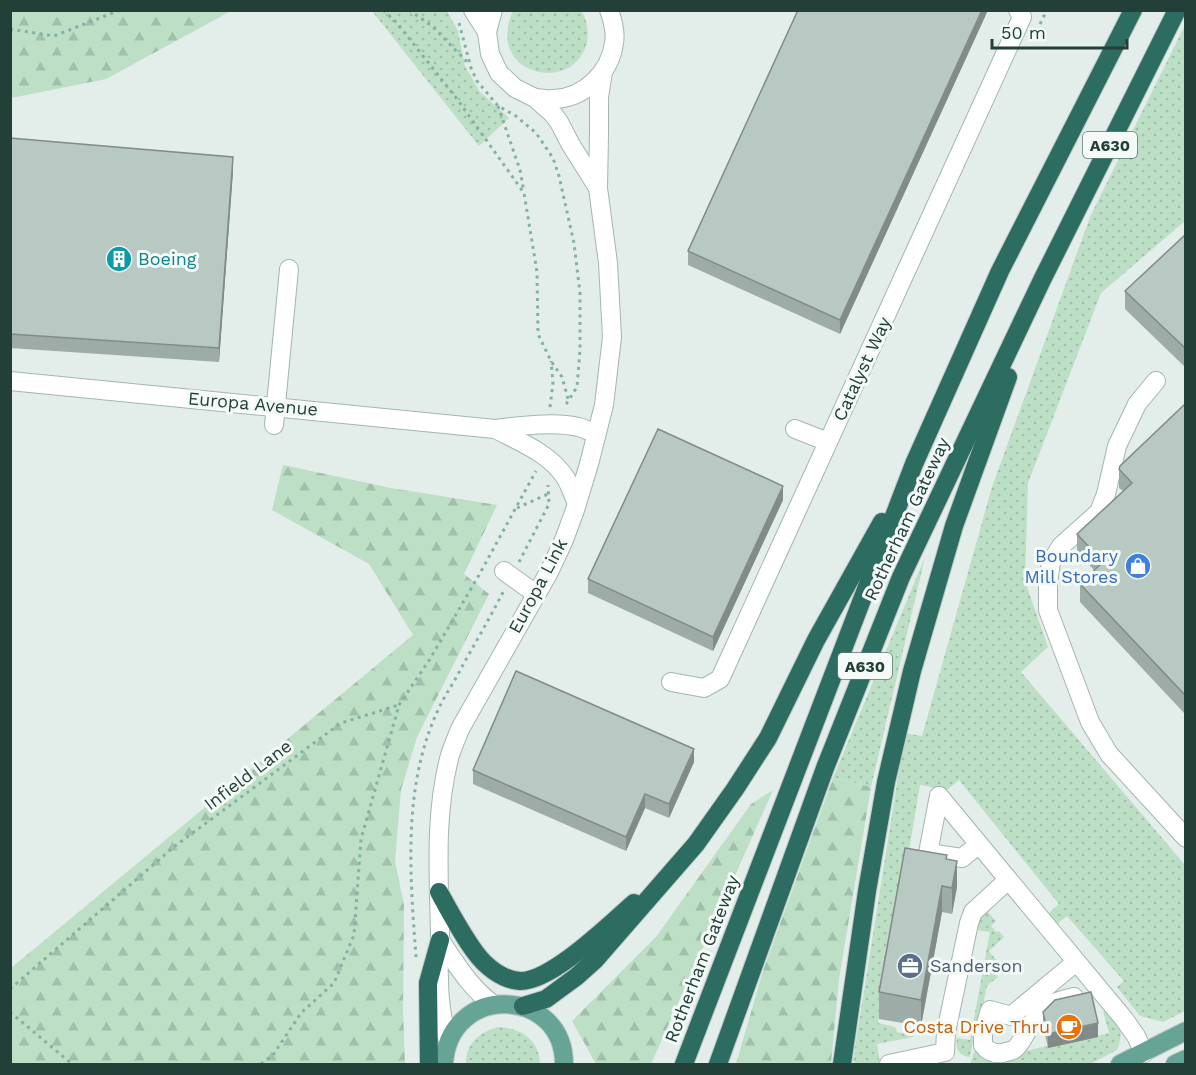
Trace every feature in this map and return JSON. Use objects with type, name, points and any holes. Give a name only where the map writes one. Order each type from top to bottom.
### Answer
[{"type":"highway","name":"Rotherham Gateway","points":[[684,1065],[914,464],[1000,271],[1133,10]]},
{"type":"highway","name":"Rotherham Gateway","points":[[718,1065],[825,768],[901,577],[1042,280],[1178,10]]},
{"type":"highway","name":"A630","points":[[842,1065],[867,891],[886,782],[912,671],[954,526],[1042,280]]},
{"type":"highway","name":"A630","points":[[523,1006],[546,999],[595,960],[696,844],[768,738],[816,640],[914,464]]},
{"type":"highway","points":[[439,892],[475,952],[491,969],[504,977],[519,981],[532,980],[553,970],[593,939],[682,860]]},
{"type":"highway","points":[[429,1065],[428,983],[440,940]]},
{"type":"main road","points":[[444,1065],[448,1041],[457,1027],[470,1015],[485,1007],[507,1004],[523,1006],[542,1017],[557,1035],[566,1062]]},
{"type":"main road","points":[[1120,1065],[1185,1031]]},
{"type":"main road","points":[[1175,1065],[1185,1059]]},
{"type":"street","name":"Europa Link","points":[[473,10],[487,32]]},
{"type":"street","name":"Europa Link","points":[[493,10],[487,32],[490,54],[499,73],[515,88],[535,98],[559,122],[598,188]]},
{"type":"street","name":"Catalyst Way","points":[[671,682],[704,688],[720,679],[1022,17],[1018,10]]},
{"type":"street","name":"Europa Link","points":[[535,98],[554,99],[573,96],[590,86],[603,72],[611,58],[615,42],[615,16]]},
{"type":"street","name":"Europa Link","points":[[448,1041],[442,1019],[438,978],[439,826],[450,754],[460,729],[549,572],[564,540],[577,503],[604,405],[612,337],[608,263],[598,188],[599,97],[603,72]]},
{"type":"street","points":[[275,416],[289,269]]},
{"type":"street","name":"Europa Avenue","points":[[10,381],[275,416],[495,429],[531,425],[563,425],[578,427],[596,435]]},
{"type":"street","points":[[1156,381],[1137,404],[1117,446],[1106,494],[1099,512],[1061,546],[1051,562],[1048,610],[1090,722],[1109,754],[1185,838]]},
{"type":"street","name":"Europa Avenue","points":[[495,429],[553,463],[567,479],[577,503]]},
{"type":"street","points":[[795,429],[828,442]]},
{"type":"street","points":[[508,574],[536,594]]},
{"type":"street","points":[[978,845],[1096,985],[1136,1036],[1144,1053]]},
{"type":"street","points":[[889,1065],[945,1052],[946,1032],[973,912],[1008,880]]},
{"type":"street","points":[[440,940],[461,972],[494,1005]]},
{"type":"street","points":[[1076,962],[1011,1016],[990,1010],[982,1045],[997,1054],[1012,1051],[1019,1044],[1030,1024],[1051,1003],[1085,994],[1096,985]]},
{"type":"path","points":[[10,29],[54,36],[120,10]]},
{"type":"path","points":[[382,10],[397,23],[457,99],[524,193]]},
{"type":"path","points":[[409,10],[432,26],[467,61],[471,68]]},
{"type":"path","points":[[498,106],[520,170],[537,272],[538,334],[551,361],[562,377],[569,400]]},
{"type":"path","points":[[553,158],[574,243],[580,293],[580,350],[577,387],[565,406],[563,425]]},
{"type":"path","points":[[508,574],[549,504],[548,476],[553,463]]},
{"type":"path","points":[[261,1065],[273,1055],[301,1012],[334,983],[354,934],[361,839],[399,705],[430,659],[480,575],[536,471]]},
{"type":"path","points":[[516,509],[548,494]]},
{"type":"path","name":"Infield Lane","points":[[10,989],[175,846],[340,723],[399,705]]},
{"type":"path","points":[[10,1012],[72,1065]]},
{"type":"green space","points":[[11,10],[231,11],[106,79],[11,98]]},
{"type":"green space","points":[[581,10],[588,34],[579,59],[566,69],[550,73],[534,71],[520,63],[511,50],[507,33],[513,11]]},
{"type":"green space","points":[[372,11],[447,11],[458,31],[465,66],[480,92],[509,118],[479,146]]},
{"type":"green space","points":[[1185,25],[1185,221],[1101,293],[1028,483],[1025,581],[1048,647],[1021,672],[1185,865],[1185,1011],[1163,1022],[1140,1016],[1117,987],[1124,981],[1067,916],[1057,924],[1048,914],[1059,904],[959,780],[947,790],[920,785],[878,1023],[895,1027],[897,1032],[914,1033],[913,1037],[877,1044],[880,1064],[855,1064],[853,1060],[905,733],[922,736],[992,487],[1090,217]]},
{"type":"green space","points":[[283,465],[391,488],[497,505],[464,574],[489,594],[417,737],[401,790],[395,861],[404,905],[405,1064],[11,1064],[11,968],[413,635],[369,564],[272,510]]},
{"type":"green space","points":[[925,557],[871,787],[833,778]]},
{"type":"green space","points":[[833,778],[871,787],[839,979],[831,1064],[736,1064],[763,971]]},
{"type":"green space","points":[[773,790],[651,1064],[596,1064],[572,1021],[656,937],[751,804]]},
{"type":"green space","points":[[984,908],[996,921],[991,926],[1004,937],[989,951],[997,961],[990,967],[998,977],[987,986],[981,1015],[978,1015],[970,1057],[957,1049],[957,1038],[970,1040],[990,932],[977,930],[979,914]]},
{"type":"green space","points":[[1107,1010],[1120,1028],[1117,1050],[1090,1064],[970,1064],[975,1049],[980,1056],[988,1060],[1109,1033],[1103,1011]]},
{"type":"green space","points":[[498,1027],[514,1030],[527,1036],[536,1048],[540,1064],[466,1064],[468,1050],[475,1040],[485,1032]]},
{"type":"building","points":[[798,10],[982,10],[840,320],[688,251]]},
{"type":"building","name":"Boeing","points":[[10,138],[233,157],[219,348],[10,334]]},
{"type":"building","points":[[1185,235],[1185,348],[1125,291]]},
{"type":"building","name":"Boundary Mill Stores","points":[[1185,404],[1185,695],[1080,584],[1103,562],[1077,534],[1132,483],[1119,469],[1120,466]]},
{"type":"building","points":[[658,429],[783,486],[713,637],[588,579]]},
{"type":"building","points":[[516,671],[694,749],[669,804],[645,794],[626,837],[473,770]]},
{"type":"building","name":"Sanderson","points":[[905,848],[947,855],[946,859],[957,861],[952,888],[942,886],[921,1000],[879,992]]},
{"type":"building","points":[[1091,992],[1098,1023],[1048,1034],[1043,1012],[1055,1000]]},
{"type":"place","name":"Boeing","points":[[119,259]]},
{"type":"place","name":"Boundary Mill Stores","points":[[1138,566]]},
{"type":"place","name":"Sanderson","points":[[910,966]]},
{"type":"place","name":"Costa Drive Thru","points":[[1069,1027]]}]
